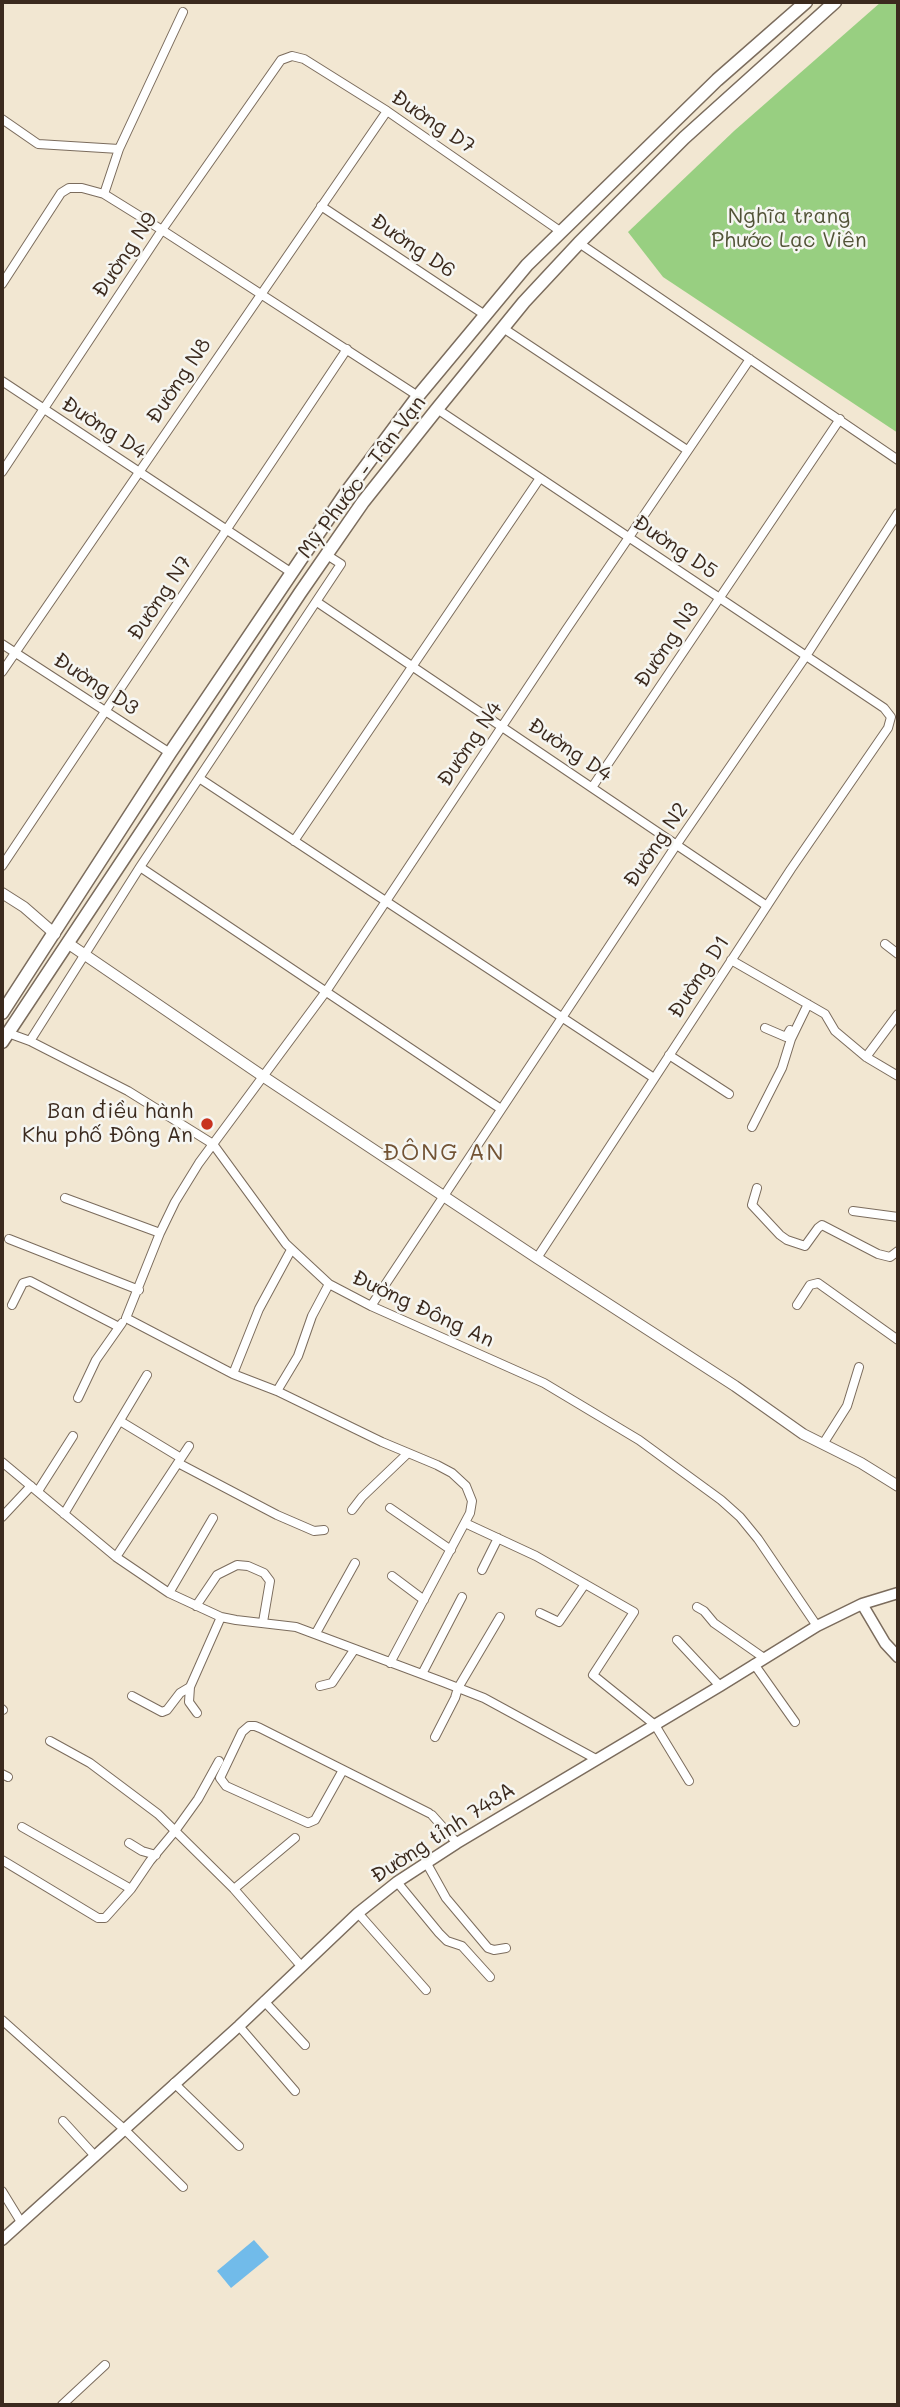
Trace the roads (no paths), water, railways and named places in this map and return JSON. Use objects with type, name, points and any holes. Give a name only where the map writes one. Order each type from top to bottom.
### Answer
[{"type":"main road","name":"Mỹ Phước - Tân Vạn","points":[[2,1013],[170,753],[345,494],[418,396],[527,265],[560,231],[718,80],[806,2]]},
{"type":"main road","name":"Mỹ Phước - Tân Vạn","points":[[5,1037],[363,502],[437,409],[524,302],[579,243],[684,138],[835,2]]},
{"type":"main road","points":[[55,934],[69,944]]},
{"type":"main road","name":"Đường tỉnh 743A","points":[[2,2240],[239,2026],[358,1913],[397,1882],[817,1626],[862,1604],[898,1593]]},
{"type":"main road","points":[[862,1604],[885,1643],[898,1657]]},
{"type":"street","points":[[104,194],[118,149],[183,12]]},
{"type":"street","name":"Đường D7","points":[[281,60],[292,56],[304,59],[387,111],[560,231]]},
{"type":"street","name":"Đường N9","points":[[2,472],[162,230],[281,60]]},
{"type":"street","name":"Đường N8","points":[[2,672],[387,111]]},
{"type":"street","points":[[2,119],[38,144],[118,149]]},
{"type":"street","points":[[2,284],[61,193],[69,188],[82,188],[104,194],[418,396]]},
{"type":"street","name":"Đường D6","points":[[321,206],[485,315]]},
{"type":"street","points":[[579,243],[898,460]]},
{"type":"street","points":[[503,328],[687,450]]},
{"type":"street","name":"Đường N7","points":[[2,866],[347,349]]},
{"type":"street","name":"Đường N4","points":[[78,1398],[96,1360],[126,1318],[175,1202],[213,1144],[327,990],[750,359]]},
{"type":"street","name":"Đường D4","points":[[2,382],[292,573]]},
{"type":"street","name":"Đường D5","points":[[437,409],[884,708],[891,717]]},
{"type":"street","name":"Đường N3","points":[[593,786],[839,419]]},
{"type":"street","points":[[294,841],[540,478]]},
{"type":"street","name":"Đường N2","points":[[371,1306],[677,844],[806,656],[898,513]]},
{"type":"street","points":[[30,1041],[140,867],[341,564],[327,555]]},
{"type":"street","name":"Đường D4","points":[[317,602],[767,906]]},
{"type":"street","name":"Đường D3","points":[[2,644],[170,753]]},
{"type":"street","name":"Đường D1","points":[[537,1258],[731,960],[888,728],[891,717]]},
{"type":"street","points":[[199,778],[654,1078]]},
{"type":"street","points":[[140,867],[501,1109]]},
{"type":"street","points":[[2,893],[24,907],[55,934]]},
{"type":"street","points":[[69,944],[264,1077],[735,1386],[803,1434],[861,1462],[898,1486]]},
{"type":"street","points":[[885,944],[898,954]]},
{"type":"street","points":[[731,960],[825,1014],[835,1031],[866,1057],[898,1076]]},
{"type":"street","points":[[765,1028],[786,1037],[806,1003]]},
{"type":"street","points":[[752,1127],[782,1068],[806,1003]]},
{"type":"street","points":[[866,1057],[898,1014]]},
{"type":"street","name":"Đường Đông An","points":[[5,1037],[30,1041],[128,1091],[213,1144],[291,1250],[329,1284],[371,1306],[544,1383],[639,1440],[722,1500],[758,1539],[817,1626]]},
{"type":"street","points":[[669,1055],[729,1094]]},
{"type":"street","points":[[757,1188],[751,1201],[754,1209],[787,1240],[805,1246],[822,1225],[878,1254],[890,1256],[898,1251]]},
{"type":"street","points":[[65,1198],[160,1233]]},
{"type":"street","points":[[853,1211],[898,1217]]},
{"type":"street","points":[[9,1240],[139,1290]]},
{"type":"street","points":[[233,1374],[259,1309],[291,1250]]},
{"type":"street","points":[[12,1305],[23,1283],[30,1282],[119,1327]]},
{"type":"street","points":[[797,1305],[810,1285],[818,1283],[898,1340]]},
{"type":"street","points":[[277,1391],[298,1356],[312,1316],[329,1284]]},
{"type":"street","points":[[126,1318],[233,1374],[277,1391],[407,1454],[437,1465],[460,1479],[472,1501],[465,1523],[390,1663]]},
{"type":"street","points":[[823,1444],[847,1406],[859,1367]]},
{"type":"street","points":[[64,1514],[147,1375]]},
{"type":"street","points":[[120,1422],[180,1461],[277,1515],[314,1531],[324,1530]]},
{"type":"street","points":[[2,1517],[34,1488],[73,1436]]},
{"type":"street","points":[[116,1558],[189,1446]]},
{"type":"street","points":[[352,1510],[407,1454]]},
{"type":"street","points":[[3,1466],[34,1488],[116,1558],[169,1593],[221,1616],[296,1627],[316,1633],[354,1650],[485,1698],[596,1759]]},
{"type":"street","points":[[390,1508],[451,1550]]},
{"type":"street","points":[[169,1593],[213,1518]]},
{"type":"street","points":[[465,1523],[536,1556],[634,1612],[593,1675],[654,1725],[690,1781]]},
{"type":"street","points":[[482,1570],[498,1538]]},
{"type":"street","points":[[316,1633],[355,1563]]},
{"type":"street","points":[[196,1606],[217,1575],[237,1565],[248,1566],[264,1573],[270,1581],[263,1622]]},
{"type":"street","points":[[392,1576],[424,1600]]},
{"type":"street","points":[[540,1613],[559,1622],[584,1584]]},
{"type":"street","points":[[422,1674],[461,1598]]},
{"type":"street","points":[[697,1607],[759,1661],[795,1722]]},
{"type":"street","points":[[197,1713],[189,1702],[190,1687],[221,1616]]},
{"type":"street","points":[[435,1737],[458,1688],[500,1617]]},
{"type":"street","points":[[677,1640],[720,1686]]},
{"type":"street","points":[[320,1686],[332,1683],[354,1650]]},
{"type":"street","points":[[132,1696],[162,1712],[167,1710],[180,1693],[190,1687]]},
{"type":"street","points":[[343,1770],[315,1820],[308,1823],[226,1786],[220,1778],[242,1732],[249,1726],[260,1728],[431,1814],[457,1843]]},
{"type":"street","points":[[50,1741],[90,1763],[159,1814],[234,1889],[302,1966]]},
{"type":"street","points":[[2,1860],[98,1918],[105,1918],[176,1831],[219,1761]]},
{"type":"street","points":[[22,1827],[131,1889]]},
{"type":"street","points":[[234,1889],[295,1838]]},
{"type":"street","points":[[129,1843],[142,1851],[156,1854]]},
{"type":"street","points":[[426,1863],[446,1898],[488,1948],[506,1948]]},
{"type":"street","points":[[397,1882],[439,1933],[447,1941],[464,1948],[490,1977]]},
{"type":"street","points":[[358,1913],[426,1990]]},
{"type":"street","points":[[264,2001],[305,2045]]},
{"type":"street","points":[[2,2020],[124,2129],[183,2187]]},
{"type":"street","points":[[239,2026],[295,2091]]},
{"type":"street","points":[[174,2082],[239,2146]]},
{"type":"street","points":[[63,2121],[95,2156]]},
{"type":"street","points":[[2,2190],[21,2222]]},
{"type":"street","points":[[62,2405],[105,2365]]},
{"type":"water","points":[[254,2240],[269,2257],[231,2288],[217,2271]]},
{"type":"place","name":"Ban điều hành Khu phố Đông An","points":[[207,1124]]},
{"type":"district","name":"ĐÔNG AN","points":[[444,1153]]},
{"type":"park label","name":"Nghĩa trang Phước Lạc Viên","points":[[789,229]]}]
